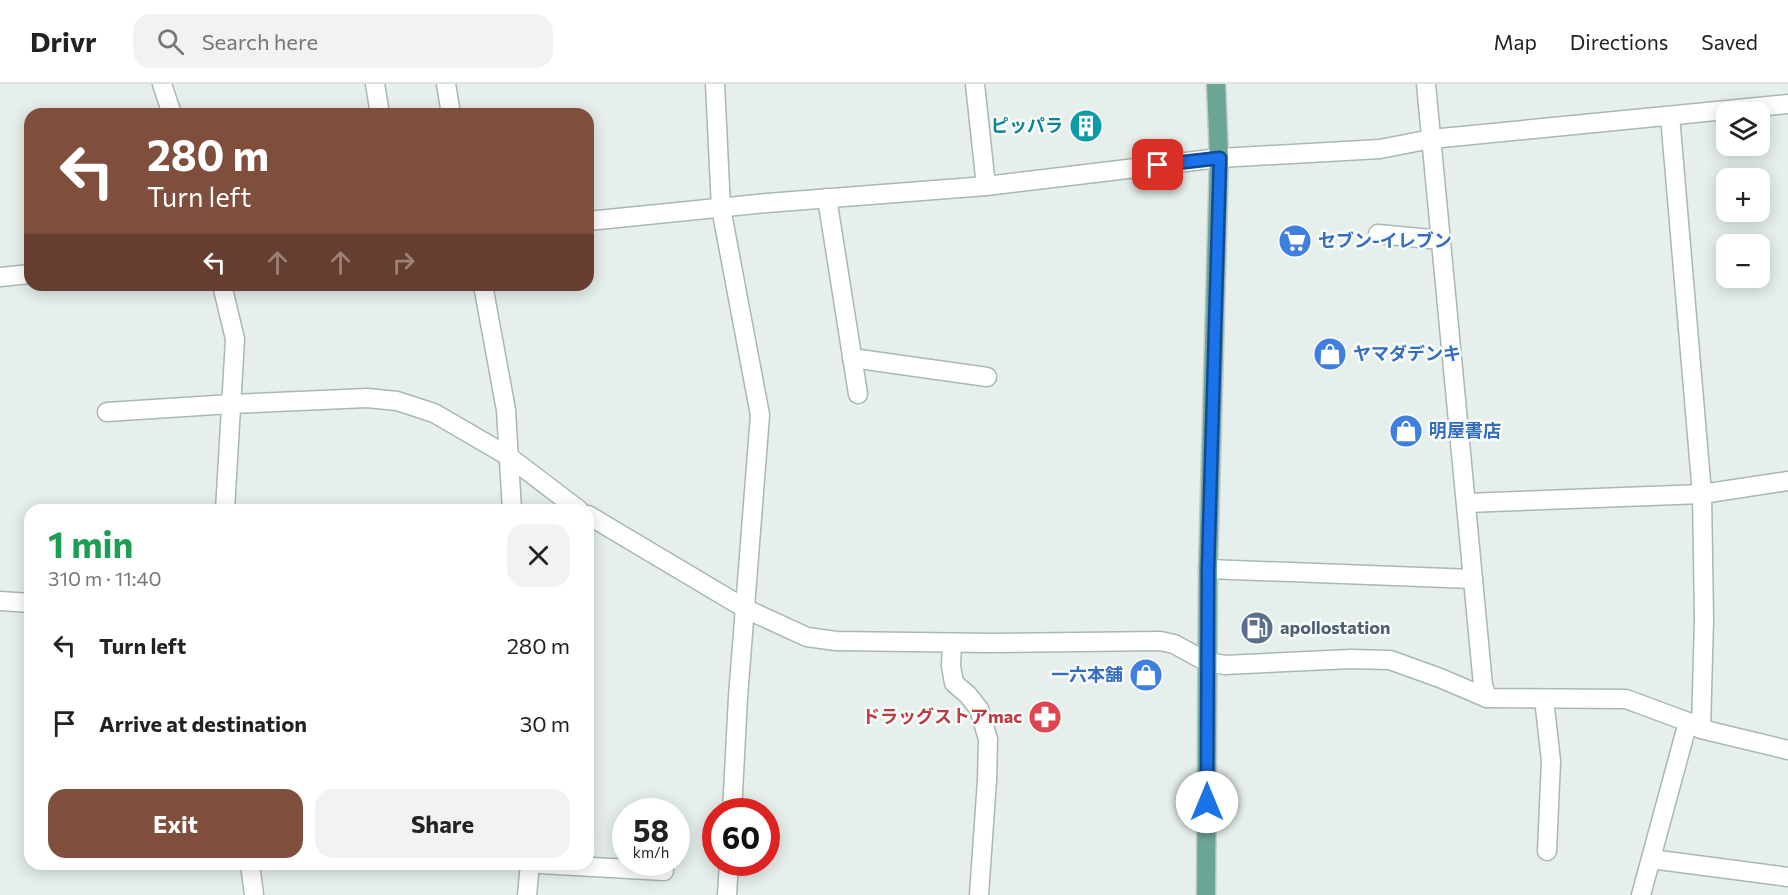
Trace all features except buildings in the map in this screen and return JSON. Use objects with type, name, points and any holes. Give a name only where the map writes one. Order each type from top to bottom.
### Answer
[{"type":"main road","points":[[1206,895],[1208,569],[1220,158],[1216,84]]},
{"type":"street","points":[[162,84],[170,108]]},
{"type":"street","points":[[375,84],[379,108]]},
{"type":"street","points":[[446,84],[450,108]]},
{"type":"street","points":[[715,84],[721,208],[760,415],[738,697],[733,798]]},
{"type":"street","points":[[975,84],[986,186]]},
{"type":"street","points":[[1426,84],[1483,685],[1487,698]]},
{"type":"street","points":[[594,220],[827,198],[986,186],[1220,158],[1380,149],[1431,139],[1788,104]]},
{"type":"street","points":[[1641,895],[1694,726],[1704,619],[1702,494],[1670,116]]},
{"type":"street","points":[[827,198],[858,394]]},
{"type":"street","points":[[1378,234],[1441,240]]},
{"type":"street","points":[[0,276],[24,274]]},
{"type":"street","points":[[223,291],[235,339],[225,504]]},
{"type":"street","points":[[484,291],[506,410],[512,504]]},
{"type":"street","points":[[852,358],[987,376]]},
{"type":"street","points":[[107,412],[367,398],[397,401],[434,413],[508,456],[571,504]]},
{"type":"street","points":[[1466,503],[1702,494],[1788,481]]},
{"type":"street","points":[[594,519],[746,609],[807,637],[836,641],[952,643],[1160,641],[1174,644],[1207,662],[1225,665],[1351,659],[1390,660],[1487,698],[1626,699],[1694,726],[1788,750]]},
{"type":"street","points":[[1208,569],[1473,579]]},
{"type":"street","points":[[0,601],[24,603]]},
{"type":"street","points":[[952,643],[951,666],[954,683],[980,709],[988,739],[979,895]]},
{"type":"street","points":[[1545,699],[1551,761],[1547,851]]},
{"type":"street","points":[[1652,859],[1788,877]]},
{"type":"street","points":[[594,867],[612,868]]},
{"type":"street","points":[[251,870],[254,895]]},
{"type":"street","points":[[527,895],[529,870]]},
{"type":"street","points":[[727,895],[728,876]]},
{"type":"place","name":"ピッパラ","points":[[1086,126]]},
{"type":"place","name":"セブン-イレブン","points":[[1295,241]]},
{"type":"place","name":"ヤマダデンキ","points":[[1330,354]]},
{"type":"place","name":"明屋書店","points":[[1406,431]]},
{"type":"place","name":"apollostation","points":[[1257,628]]},
{"type":"place","name":"一六本舗","points":[[1146,675]]},
{"type":"place","name":"ドラッグストアmac","points":[[1045,717]]},
{"type":"route","points":[[1158,165],[1220,158],[1208,569],[1207,802]]}]
